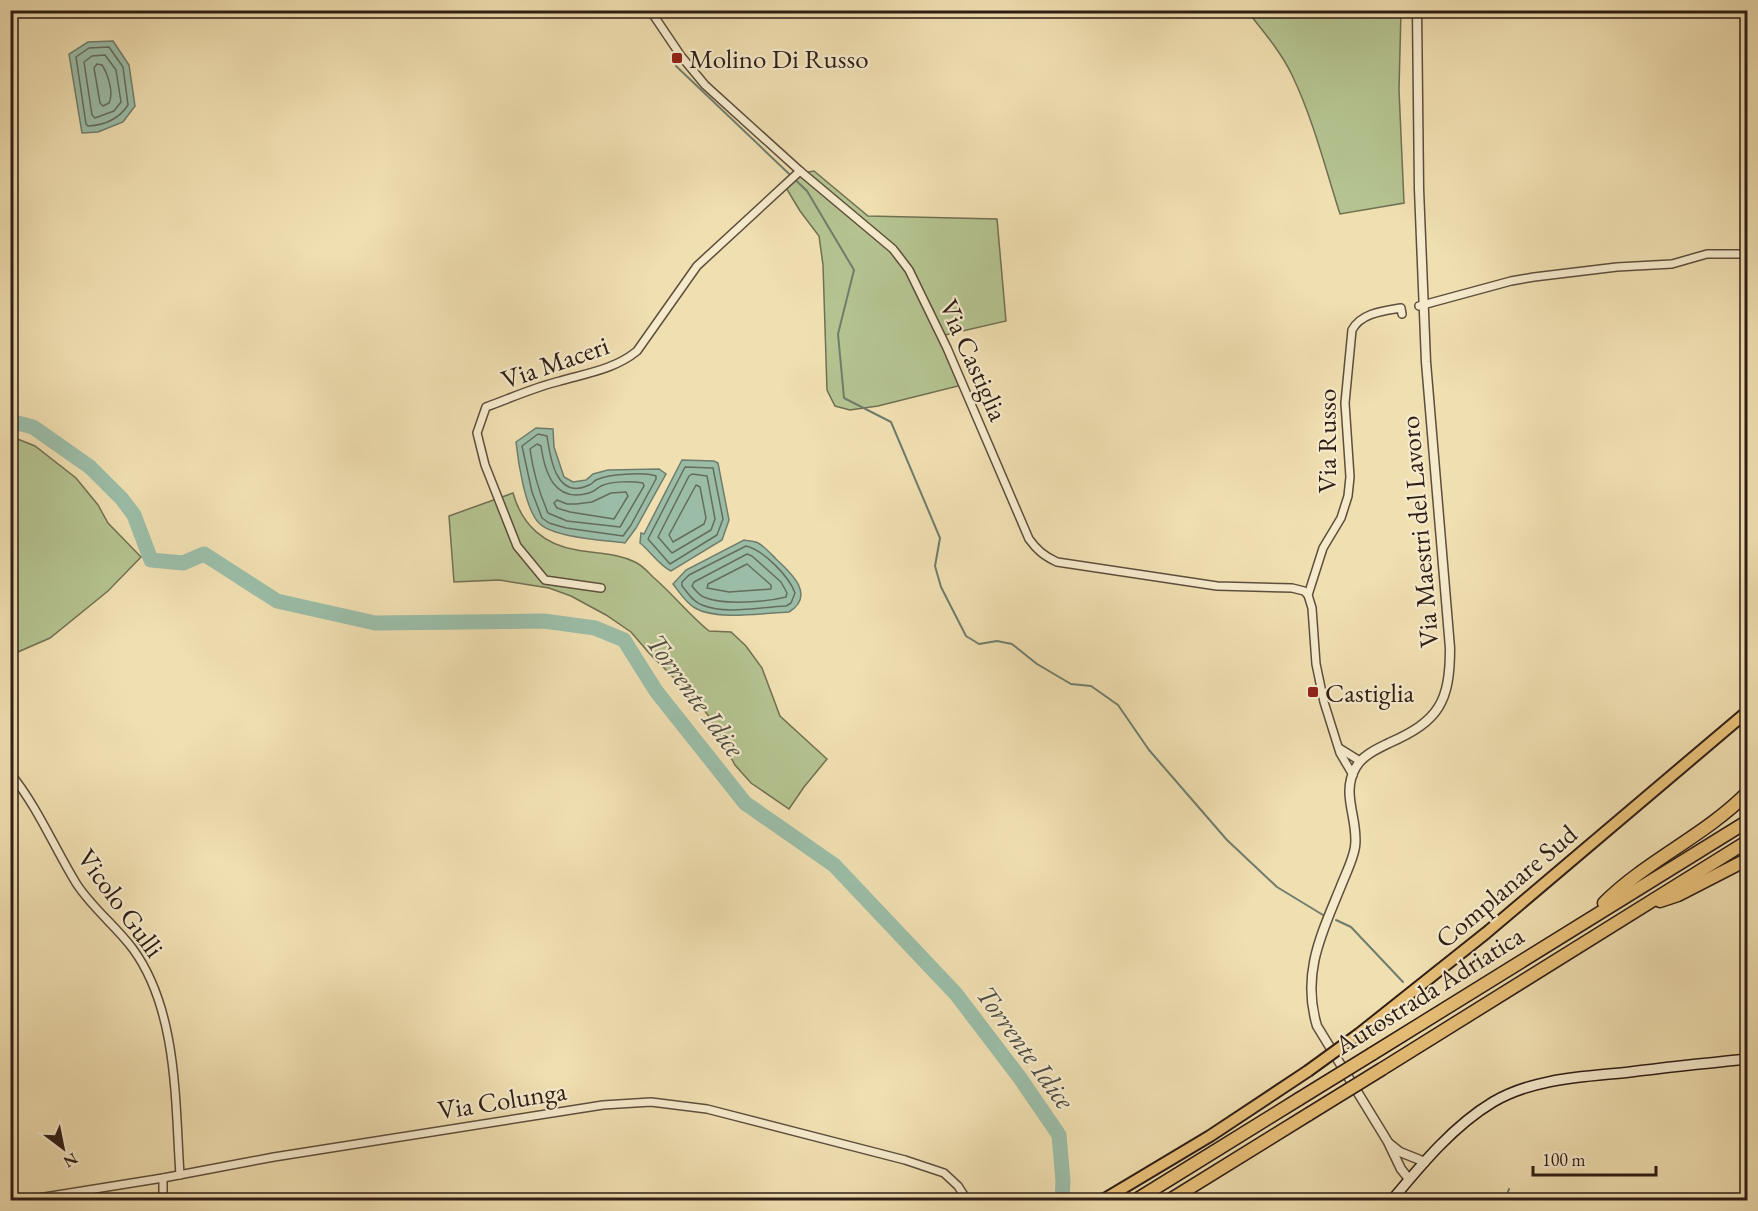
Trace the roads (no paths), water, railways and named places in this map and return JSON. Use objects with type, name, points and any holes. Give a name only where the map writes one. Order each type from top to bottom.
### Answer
[{"type":"highway","name":"Complanare Sud","points":[[1106,1199],[1219,1130],[1359,1034],[1486,933],[1748,711]]},
{"type":"highway","points":[[1589,919],[1626,883],[1705,828],[1748,792]]},
{"type":"highway","name":"Autostrada Adriatica","points":[[1136,1200],[1748,820]]},
{"type":"highway","name":"Autostrada Adriatica","points":[[1170,1200],[1748,841]]},
{"type":"highway","points":[[1645,906],[1678,895],[1748,859]]},
{"type":"main road","points":[[1392,1200],[1425,1162],[1478,1113],[1507,1095],[1531,1086],[1576,1077],[1748,1059]]},
{"type":"street","name":"Via Castiglia","points":[[650,10],[681,56],[705,85],[796,176],[893,249],[909,270],[947,348],[1029,539],[1037,550],[1057,562],[1217,586],[1292,588],[1304,591],[1308,596]]},
{"type":"street","name":"Via Maestri del Lavoro","points":[[1360,761],[1423,725],[1440,703],[1450,676],[1450,648],[1422,305],[1417,10]]},
{"type":"street","name":"Via Maceri","points":[[601,588],[544,580],[517,546],[484,465],[477,433],[486,407],[559,381],[624,362],[637,351],[697,266],[796,176]]},
{"type":"street","points":[[1422,305],[1511,281],[1617,267],[1672,264],[1707,254],[1748,254]]},
{"type":"street","name":"Via Russo","points":[[1353,775],[1337,746],[1318,677],[1312,608],[1308,596],[1323,548],[1341,518],[1348,496],[1350,477],[1345,403],[1352,330],[1358,321],[1365,317],[1401,308],[1402,314]]},
{"type":"street","points":[[1337,746],[1341,751],[1360,761],[1353,775],[1349,798],[1356,835],[1354,854],[1316,951],[1311,975],[1310,997],[1317,1026],[1409,1179]]},
{"type":"street","name":"Vicolo Gulli","points":[[10,773],[55,844],[77,884],[133,949],[159,996],[175,1090],[180,1175]]},
{"type":"street","name":"Via Colunga","points":[[26,1200],[180,1175],[274,1156],[603,1105],[651,1102],[707,1109],[915,1163],[944,1173],[958,1186],[967,1200]]},
{"type":"street","points":[[1388,1142],[1400,1152],[1425,1162]]},
{"type":"street","points":[[163,1178],[163,1200]]},
{"type":"water","points":[[113,41],[129,65],[135,106],[123,122],[98,132],[82,133],[69,54],[88,42]]},
{"type":"water","points":[[536,428],[553,429],[554,447],[564,477],[573,482],[586,480],[593,474],[608,470],[659,469],[666,474],[625,543],[567,535],[546,528],[539,523],[526,496],[516,442]]},
{"type":"water","points":[[682,460],[718,463],[729,520],[722,540],[671,571],[640,543],[641,533],[644,534]]},
{"type":"water","points":[[744,540],[763,546],[794,577],[801,591],[800,599],[789,612],[728,615],[704,612],[683,598],[673,584],[686,570]]},
{"type":"waterway","points":[[615,10],[617,16]]},
{"type":"waterway","points":[[676,66],[807,191],[854,270],[838,334],[844,398],[891,422],[940,538],[935,566],[941,587],[966,636],[979,644],[997,641],[1012,644],[1037,664],[1071,684],[1091,686],[1118,705],[1149,750],[1227,840],[1277,887],[1323,915]]},
{"type":"waterway","name":"Torrente Idice","points":[[10,421],[33,427],[90,467],[122,499],[134,515],[151,560],[183,563],[204,554],[277,601],[375,623],[544,621],[595,628],[624,640],[656,691],[745,803],[834,865],[956,994],[1020,1078],[1059,1135],[1063,1181],[1062,1200]]},
{"type":"waterway","points":[[1336,920],[1351,927],[1403,982]]},
{"type":"waterway","points":[[1505,1200],[1509,1189]]},
{"type":"place","name":"Molino Di Russo","points":[[677,58]]},
{"type":"place","name":"Castiglia","points":[[1313,692]]}]
